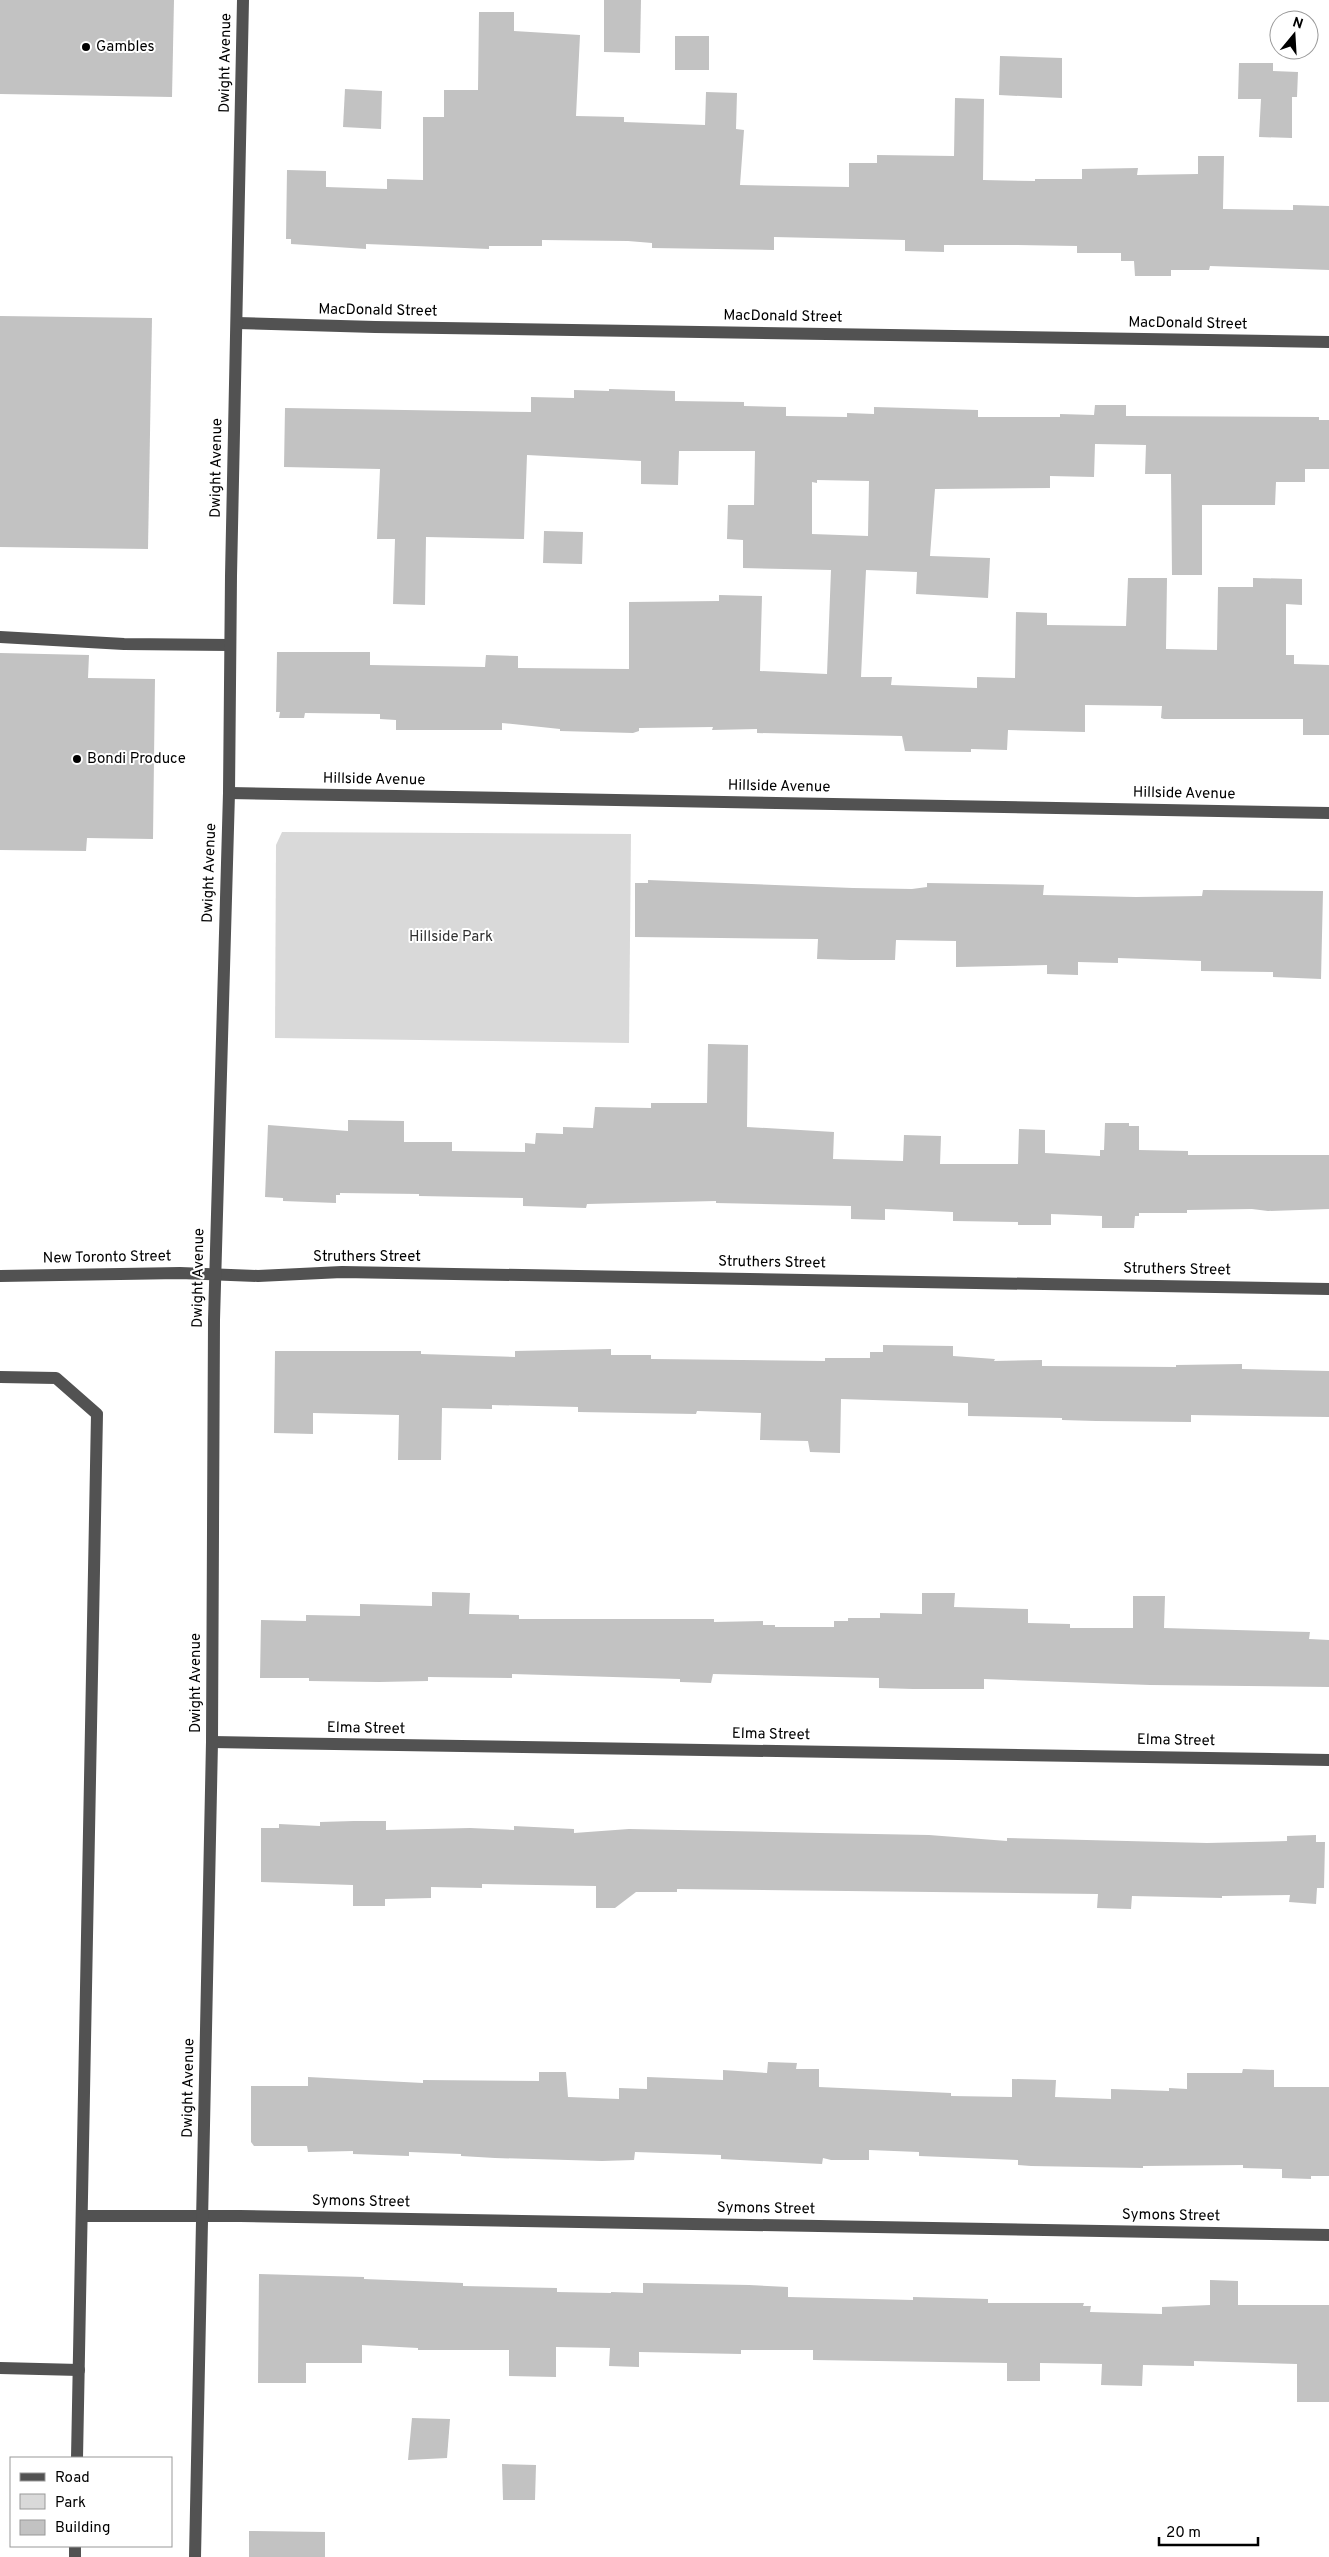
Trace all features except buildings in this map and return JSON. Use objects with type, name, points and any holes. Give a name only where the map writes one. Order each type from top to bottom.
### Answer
[{"type":"street","name":"Dwight Avenue","points":[[195,2557],[212,1742],[215,1274],[229,793],[230,645],[244,0]]},
{"type":"street","name":"MacDonald Street","points":[[237,323],[374,327],[1329,342]]},
{"type":"street","points":[[0,638],[124,644],[230,645]]},
{"type":"street","name":"Hillside Avenue","points":[[229,793],[1329,813]]},
{"type":"street","name":"Struthers Street","points":[[215,1274],[258,1276],[342,1272],[1329,1288]]},
{"type":"street","name":"New Toronto Street","points":[[0,1276],[215,1274]]},
{"type":"street","points":[[0,1377],[56,1378],[97,1414],[77,2457]]},
{"type":"street","name":"Elma Street","points":[[212,1742],[1329,1760]]},
{"type":"street","name":"Symons Street","points":[[82,2216],[203,2216],[1329,2235]]},
{"type":"street","points":[[0,2368],[79,2370]]},
{"type":"green space","name":"Hillside Park","points":[[282,832],[631,834],[629,1043],[275,1038],[276,845]]},
{"type":"place","name":"Gambles","points":[[86,47]]},
{"type":"place","name":"Bondi Produce","points":[[77,759]]}]
